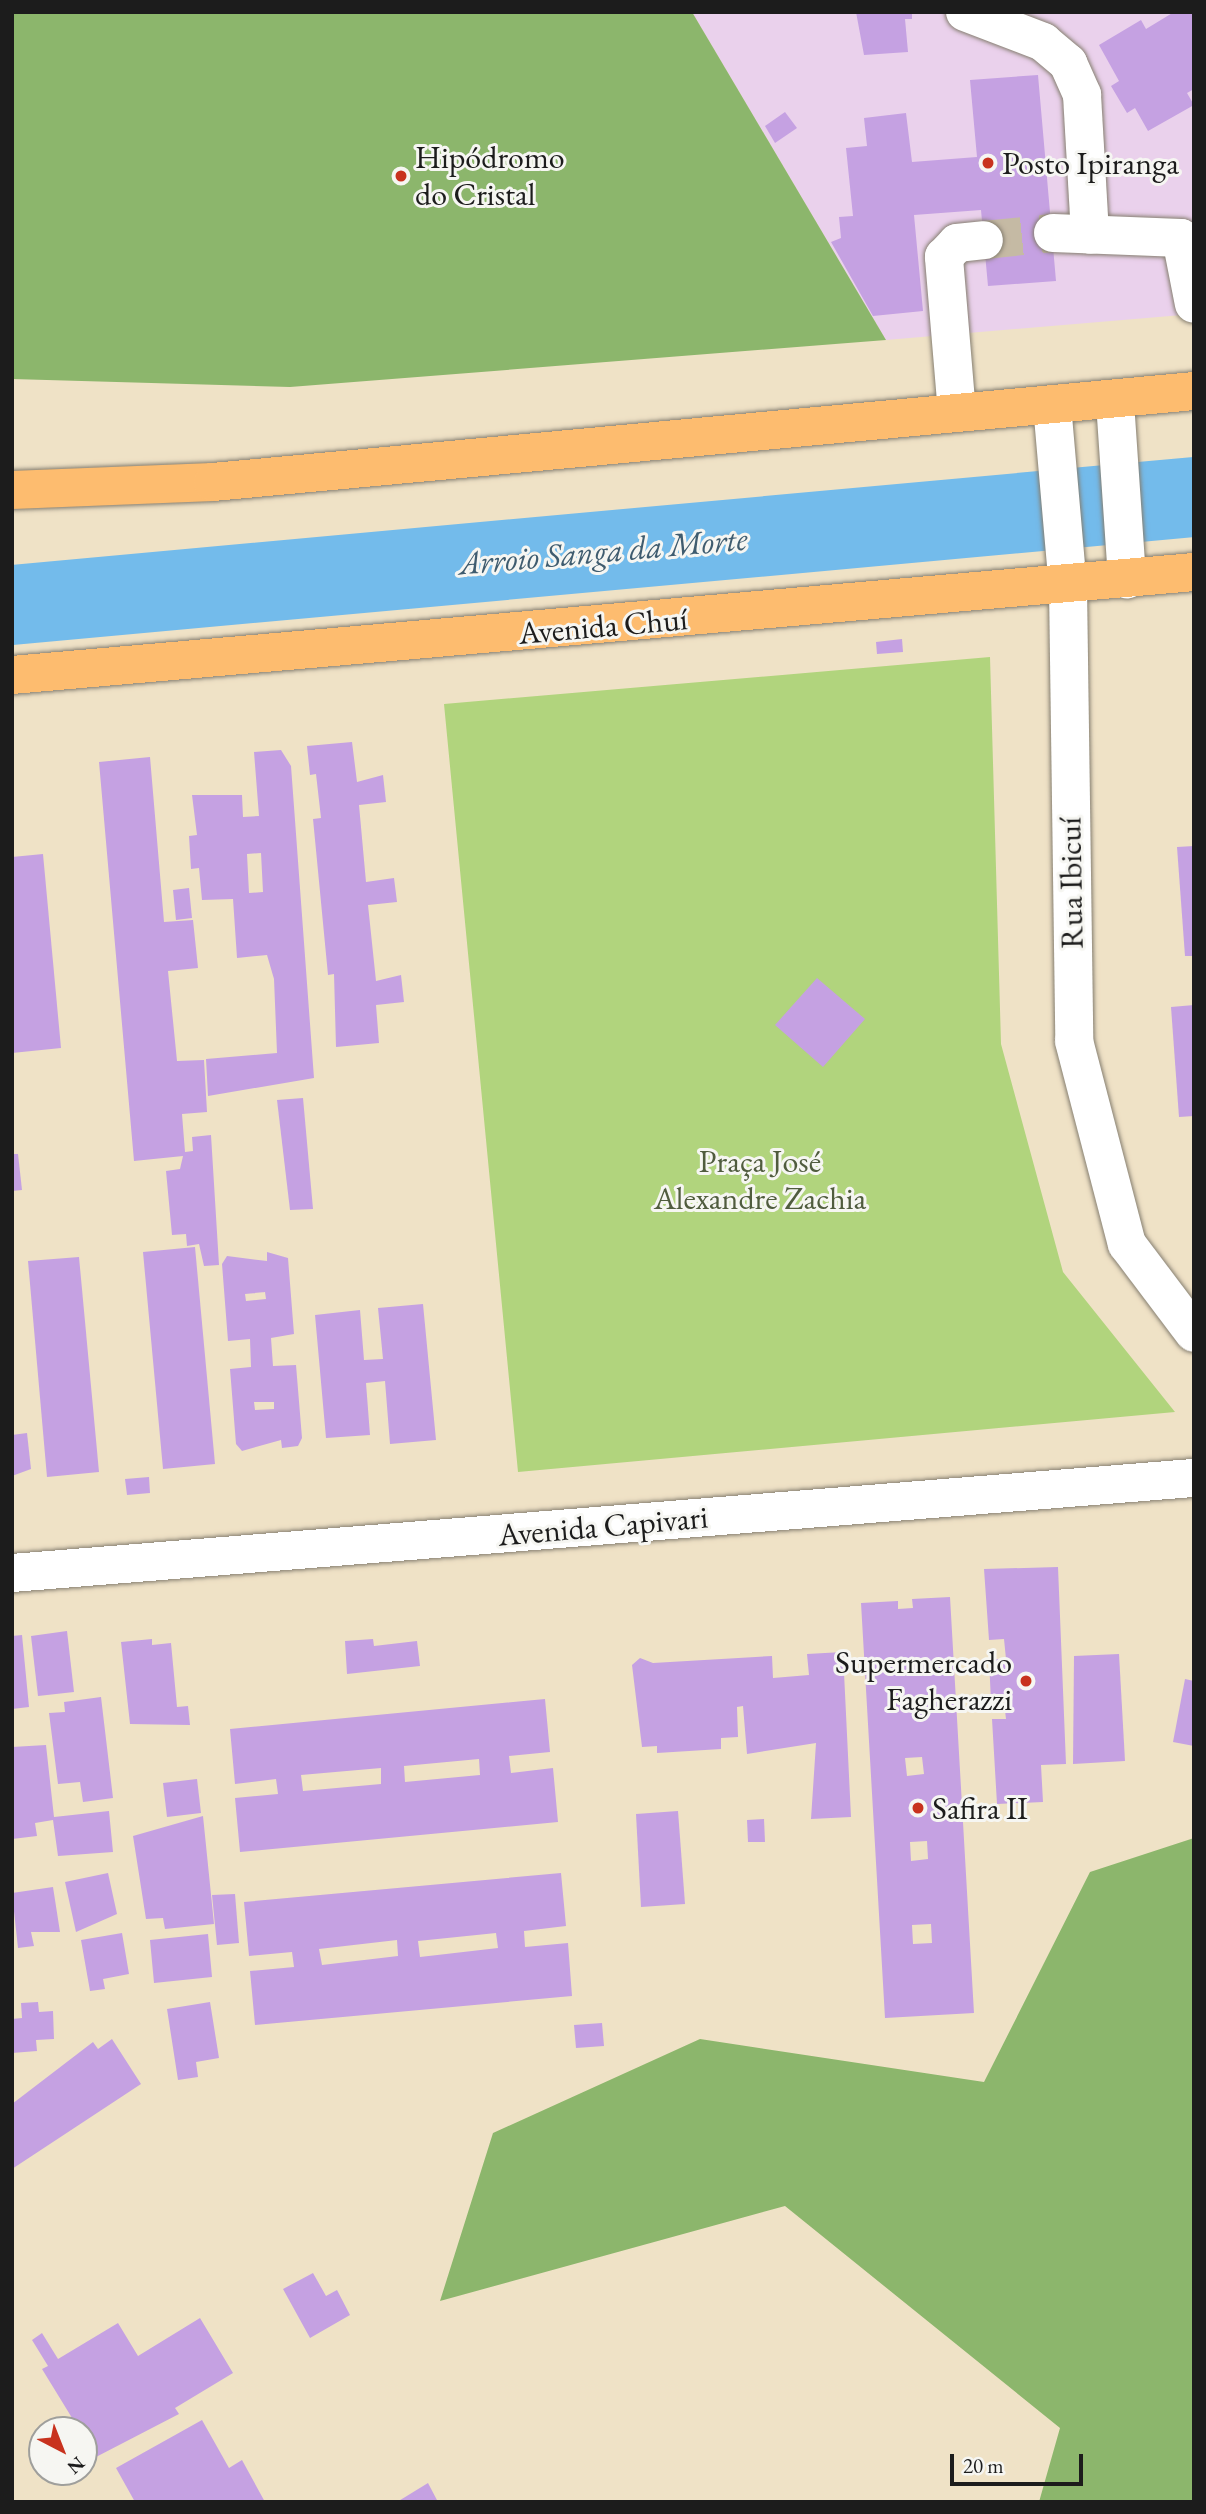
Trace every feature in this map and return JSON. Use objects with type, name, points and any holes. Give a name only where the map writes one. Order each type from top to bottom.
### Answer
[{"type":"main road","points":[[12,489],[213,482],[957,413],[1115,402],[1194,391]]},
{"type":"main road","name":"Avenida Chuí","points":[[12,675],[1068,587],[1194,572]]},
{"type":"street","points":[[965,12],[1043,43],[1068,63],[1082,95],[1072,234],[1181,238],[1194,304]]},
{"type":"street","points":[[957,413],[944,257],[957,243],[984,240]]},
{"type":"street","points":[[1115,402],[1127,580]]},
{"type":"street","name":"Rua Ibicuí","points":[[1052,405],[1068,587],[1073,1041],[1127,1244],[1194,1333]]},
{"type":"street","name":"Avenida Capivari","points":[[12,1573],[1194,1478]]},
{"type":"shaded area","name":"Posto Ipiranga","points":[[692,12],[1194,12],[1194,314],[886,340]]},
{"type":"green space","name":"Hipódromo do Cristal","points":[[12,12],[692,12],[886,340],[290,387],[12,379]]},
{"type":"green space","name":"Praça José Alexandre Zachia","points":[[990,657],[1001,1044],[1063,1272],[1175,1412],[518,1472],[444,704]]},
{"type":"green space","points":[[1194,1838],[1194,2502],[1039,2502],[1060,2428],[785,2206],[440,2301],[493,2133],[700,2039],[984,2082],[1090,1872]]},
{"type":"building","points":[[856,12],[912,12],[912,19],[905,19],[908,52],[864,55]]},
{"type":"building","points":[[1174,12],[1194,12],[1194,89],[1187,93],[1194,105],[1148,131],[1135,108],[1127,113],[1111,86],[1119,81],[1099,45],[1141,20],[1146,29]]},
{"type":"building","points":[[1038,75],[1056,281],[988,286],[981,210],[914,215],[923,311],[873,316],[831,242],[841,238],[839,217],[853,216],[846,148],[867,146],[864,118],[906,113],[912,162],[977,157],[970,80]]},
{"type":"building","points":[[785,112],[797,128],[775,143],[765,126]]},
{"type":"building","points":[[902,639],[903,652],[877,654],[876,642]]},
{"type":"building","points":[[352,742],[357,782],[383,775],[386,802],[359,805],[366,882],[394,878],[397,902],[368,905],[376,981],[401,975],[404,1002],[376,1005],[379,1043],[336,1047],[334,974],[328,975],[313,819],[321,818],[316,774],[310,775],[307,746]]},
{"type":"building","points":[[281,750],[291,766],[314,1078],[208,1096],[206,1059],[277,1053],[274,979],[267,955],[237,958],[233,899],[202,900],[199,868],[191,869],[189,836],[197,835],[192,795],[242,795],[243,817],[259,816],[254,752]],"holes":[[[261,853],[263,892],[249,893],[247,854]]]},
{"type":"building","points":[[150,757],[164,922],[193,920],[198,968],[168,971],[177,1061],[204,1060],[207,1112],[182,1114],[185,1152],[193,1151],[192,1137],[211,1135],[219,1265],[204,1266],[199,1244],[187,1246],[186,1234],[172,1235],[166,1171],[180,1169],[183,1156],[134,1161],[99,762]]},
{"type":"building","points":[[1194,846],[1194,956],[1185,956],[1177,847]]},
{"type":"building","points":[[43,854],[61,1048],[12,1053],[12,857]]},
{"type":"building","points":[[189,888],[192,918],[176,920],[173,890]]},
{"type":"building","points":[[817,978],[865,1019],[823,1067],[775,1025]]},
{"type":"building","points":[[1194,1005],[1194,1116],[1179,1117],[1171,1007]]},
{"type":"building","points":[[303,1098],[313,1209],[290,1210],[277,1100]]},
{"type":"building","points":[[12,1154],[18,1154],[22,1190],[12,1191]]},
{"type":"building","points":[[195,1247],[215,1464],[163,1469],[143,1252]]},
{"type":"building","points":[[267,1252],[288,1258],[294,1334],[271,1338],[273,1366],[296,1365],[302,1438],[298,1446],[282,1448],[281,1440],[242,1451],[236,1444],[230,1369],[251,1367],[250,1339],[228,1341],[222,1264],[227,1256],[267,1261]],"holes":[[[265,1292],[266,1299],[246,1301],[245,1294]],[[254,1402],[274,1402],[274,1409],[255,1410]]]},
{"type":"building","points":[[79,1257],[99,1472],[47,1477],[28,1261]]},
{"type":"building","points":[[423,1304],[436,1440],[390,1444],[385,1381],[366,1383],[370,1435],[326,1438],[315,1315],[360,1310],[364,1360],[383,1359],[378,1308]]},
{"type":"building","points":[[27,1433],[31,1469],[12,1476],[12,1435]]},
{"type":"building","points":[[149,1477],[150,1493],[127,1495],[125,1479]]},
{"type":"building","name":"Supermercado Fagherazzi","points":[[1058,1567],[1066,1764],[1041,1765],[1043,1802],[997,1804],[992,1719],[1006,1719],[1004,1702],[991,1702],[989,1659],[1006,1659],[1004,1639],[989,1640],[984,1569]]},
{"type":"building","name":"Safira II","points":[[950,1597],[974,2013],[885,2018],[861,1603],[898,1601],[898,1609],[913,1608],[912,1599]],"holes":[[[922,1757],[924,1774],[907,1776],[905,1758]],[[927,1841],[928,1859],[911,1861],[910,1842]],[[931,1924],[932,1943],[913,1944],[912,1925]]]},
{"type":"building","points":[[67,1631],[74,1692],[38,1696],[31,1636]]},
{"type":"building","points":[[22,1635],[29,1707],[12,1709],[12,1636]]},
{"type":"building","points":[[152,1639],[152,1645],[171,1643],[177,1707],[188,1706],[190,1725],[130,1724],[121,1642]]},
{"type":"building","points":[[373,1639],[374,1646],[417,1641],[420,1666],[347,1674],[345,1641]]},
{"type":"building","points":[[843,1652],[851,1817],[811,1819],[816,1743],[747,1754],[743,1706],[737,1707],[738,1737],[721,1738],[721,1749],[657,1753],[657,1746],[642,1747],[632,1665],[640,1658],[653,1663],[772,1656],[773,1678],[809,1675],[807,1654]]},
{"type":"building","points":[[1119,1654],[1125,1761],[1073,1764],[1074,1656]]},
{"type":"building","points":[[1185,1679],[1194,1681],[1194,1746],[1173,1742]]},
{"type":"building","points":[[101,1697],[113,1798],[83,1802],[80,1782],[58,1784],[49,1713],[65,1712],[64,1702]]},
{"type":"building","points":[[545,1699],[550,1752],[509,1756],[511,1773],[553,1768],[558,1822],[240,1852],[235,1798],[278,1794],[276,1779],[235,1784],[230,1729]],"holes":[[[479,1759],[480,1775],[405,1782],[404,1766]],[[381,1768],[381,1784],[303,1791],[301,1775]]]},
{"type":"building","points":[[46,1745],[54,1817],[109,1811],[113,1852],[58,1856],[53,1820],[35,1823],[37,1836],[12,1839],[12,1747]]},
{"type":"building","points":[[197,1779],[201,1813],[167,1817],[163,1783]]},
{"type":"building","points":[[678,1811],[685,1904],[641,1907],[636,1814]]},
{"type":"building","points":[[203,1816],[214,1924],[165,1929],[163,1918],[146,1919],[133,1836]]},
{"type":"building","points":[[764,1819],[765,1842],[748,1842],[747,1820]]},
{"type":"building","points":[[108,1873],[117,1914],[76,1932],[65,1882]]},
{"type":"building","points":[[561,1873],[566,1926],[524,1931],[525,1947],[568,1943],[572,1996],[255,2025],[250,1971],[294,1967],[292,1952],[249,1956],[244,1902]],"holes":[[[496,1933],[498,1948],[420,1957],[418,1941]],[[397,1940],[398,1956],[322,1965],[319,1949]]]},
{"type":"building","points":[[53,1887],[60,1932],[31,1932],[34,1946],[18,1948],[12,1893]]},
{"type":"building","points":[[235,1894],[239,1943],[217,1945],[212,1895]]},
{"type":"building","points":[[122,1933],[129,1974],[103,1979],[105,1989],[90,1991],[81,1940]]},
{"type":"building","points":[[208,1934],[212,1977],[154,1983],[150,1940]]},
{"type":"building","points":[[38,2002],[39,2012],[53,2011],[54,2039],[36,2040],[37,2051],[12,2053],[12,2019],[22,2018],[21,2003]]},
{"type":"building","points":[[210,2002],[219,2058],[196,2062],[198,2077],[178,2080],[167,2009]]},
{"type":"building","points":[[602,2023],[604,2046],[576,2048],[574,2025]]},
{"type":"building","points":[[112,2039],[141,2084],[12,2169],[12,2104],[93,2042],[98,2049]]},
{"type":"building","points":[[313,2273],[326,2296],[337,2290],[350,2315],[310,2338],[283,2289]]},
{"type":"building","points":[[200,2318],[233,2373],[175,2408],[179,2414],[98,2456],[98,2416],[71,2416],[42,2369],[48,2366],[32,2340],[42,2333],[58,2359],[118,2323],[138,2356]]},
{"type":"building","points":[[202,2420],[229,2468],[242,2460],[265,2502],[135,2502],[116,2468]]},
{"type":"building","points":[[428,2483],[438,2502],[397,2502]]},
{"type":"waterway","name":"Arroio Sanga da Morte","points":[[12,605],[1194,497]]},
{"type":"tunnel","points":[[984,240],[1053,233]]},
{"type":"place","name":"Posto Ipiranga","points":[[988,163]]},
{"type":"place","name":"Hipódromo do Cristal","points":[[401,176]]},
{"type":"place","name":"Supermercado Fagherazzi","points":[[1026,1681]]},
{"type":"place","name":"Safira II","points":[[918,1808]]}]
